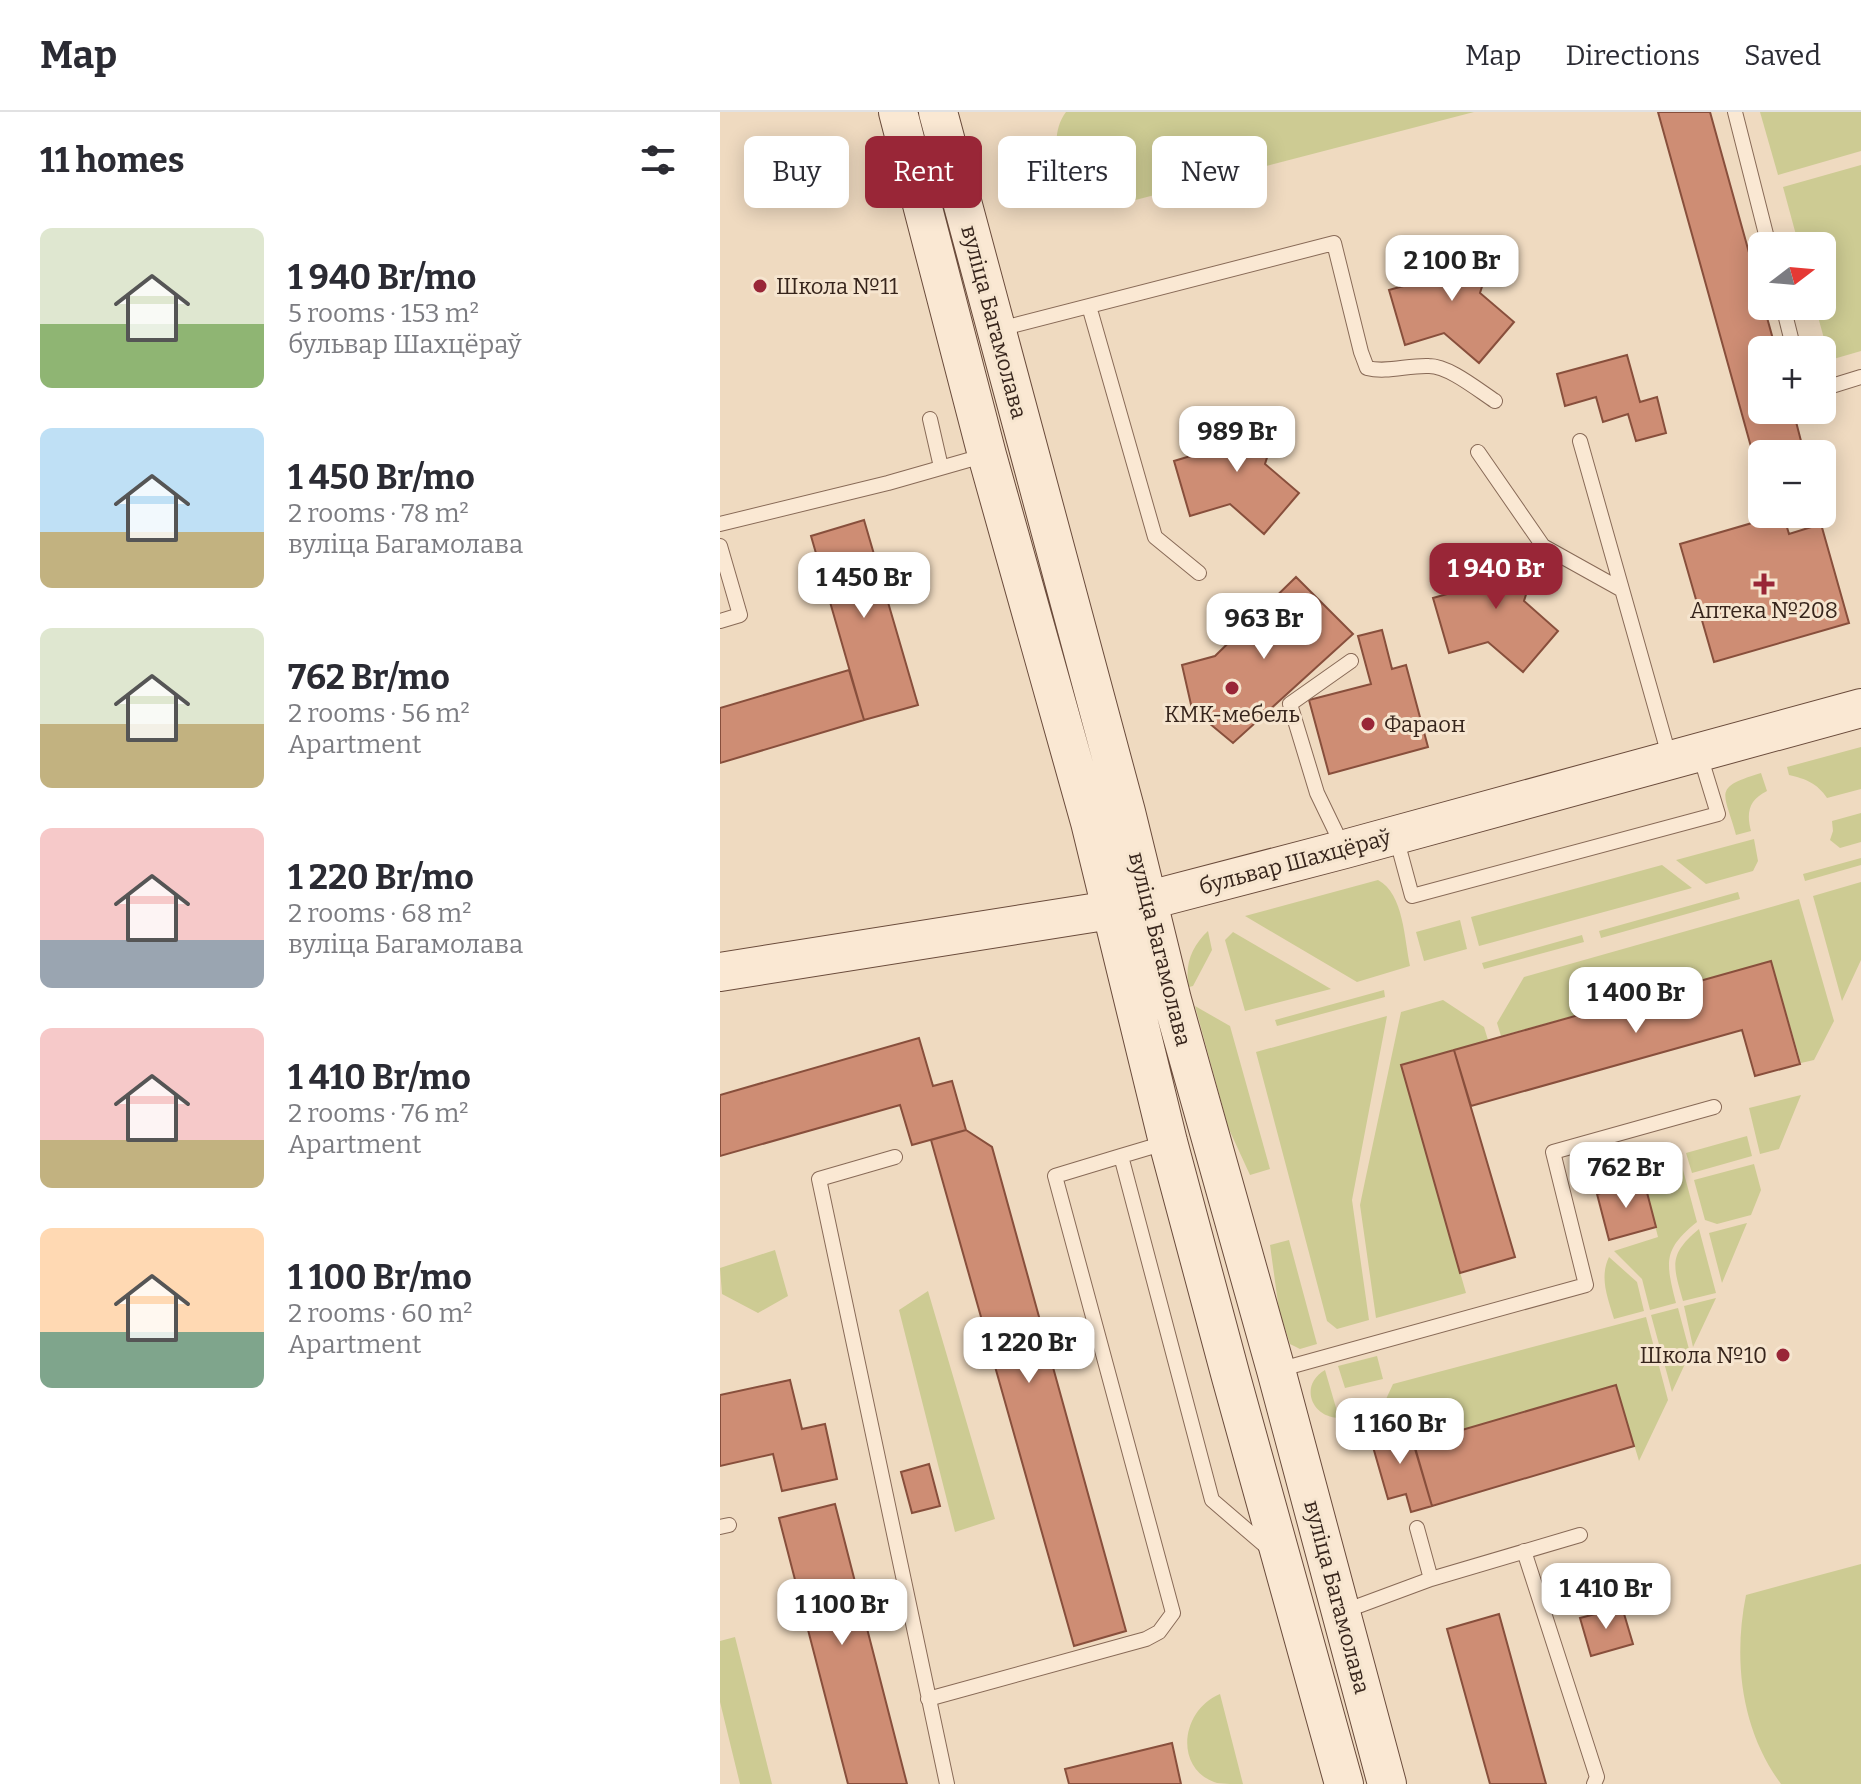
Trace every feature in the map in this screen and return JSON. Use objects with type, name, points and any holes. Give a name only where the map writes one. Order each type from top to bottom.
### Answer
[{"type":"main road","name":"вуліца Багамолава","points":[[898,112],[987,455],[1086,807],[1168,1142],[1344,1784]]},
{"type":"main road","name":"вуліца Багамолава","points":[[938,112],[1149,900],[1172,1000],[1276,1370],[1387,1784]]},
{"type":"main road","points":[[987,455],[1027,444]]},
{"type":"main road","name":"бульвар Шахцёраў","points":[[720,972],[1111,910],[1861,708]]},
{"type":"lane","points":[[1735,112],[1765,232]]},
{"type":"lane","points":[[996,331],[1334,243],[1367,368],[1433,366],[1495,401]]},
{"type":"lane","points":[[1089,306],[1155,537],[1199,573]]},
{"type":"lane","points":[[1836,385],[1861,377]]},
{"type":"lane","points":[[930,419],[941,467]]},
{"type":"lane","points":[[1395,835],[1412,896],[1718,814],[1685,755],[1622,590],[1580,441]]},
{"type":"lane","points":[[1478,452],[1543,546],[1622,590]]},
{"type":"lane","points":[[720,524],[987,455]]},
{"type":"lane","points":[[720,546],[740,615],[720,621]]},
{"type":"lane","points":[[1345,849],[1317,793],[1290,704],[1351,661]]},
{"type":"lane","points":[[1276,1370],[1586,1285],[1553,1152],[1714,1107]]},
{"type":"lane","points":[[928,1699],[1146,1639],[1159,1632],[1173,1613],[1055,1176],[1168,1142]]},
{"type":"lane","points":[[1121,1156],[1212,1500],[1280,1559]]},
{"type":"lane","points":[[895,1157],[819,1179],[947,1784]]},
{"type":"lane","points":[[1417,1528],[1431,1579]]},
{"type":"lane","points":[[1342,1612],[1431,1579],[1580,1535]]},
{"type":"lane","points":[[1524,1551],[1597,1777],[1594,1784]]},
{"type":"shaded area","points":[[1066,112],[1474,112],[1267,166],[1267,136],[1152,136],[1152,196],[1136,200],[1136,136],[1057,136]]},
{"type":"shaded area","points":[[1760,112],[1861,112],[1861,151],[1778,175]]},
{"type":"shaded area","points":[[1861,165],[1861,351],[1836,358],[1836,336],[1823,336],[1819,320],[1836,320],[1836,232],[1795,232],[1783,187]]},
{"type":"shaded area","points":[[1861,747],[1861,789],[1827,798],[1811,782],[1789,775],[1787,767]]},
{"type":"shaded area","points":[[1761,773],[1767,791],[1756,798],[1750,807],[1751,831],[1736,835],[1726,800],[1728,788]]},
{"type":"shaded area","points":[[1861,813],[1861,842],[1840,848],[1830,840],[1832,821]]},
{"type":"shaded area","points":[[1754,839],[1758,861],[1753,871],[1706,884],[1676,860]]},
{"type":"shaded area","points":[[1861,858],[1861,865],[1805,881],[1803,874]]},
{"type":"shaded area","points":[[1662,865],[1692,888],[1479,946],[1471,917]]},
{"type":"shaded area","points":[[1378,880],[1387,887],[1398,906],[1410,966],[1357,982],[1245,916]]},
{"type":"shaded area","points":[[1861,882],[1861,960],[1842,1001],[1813,896]]},
{"type":"shaded area","points":[[1738,892],[1740,899],[1601,938],[1599,931]]},
{"type":"shaded area","points":[[1799,899],[1834,1021],[1814,1060],[1801,1063],[1771,961],[1501,1036],[1497,1023],[1524,977]]},
{"type":"shaded area","points":[[1460,920],[1467,949],[1424,961],[1416,932]]},
{"type":"shaded area","points":[[1208,931],[1212,950],[1193,986],[1189,987],[1191,956]]},
{"type":"shaded area","points":[[1233,932],[1331,989],[1245,1011],[1225,940]]},
{"type":"shaded area","points":[[1582,935],[1584,942],[1484,969],[1482,963]]},
{"type":"shaded area","points":[[1384,990],[1385,997],[1277,1026],[1275,1020]]},
{"type":"shaded area","points":[[1443,1000],[1484,1027],[1488,1040],[1401,1066],[1466,1293],[1376,1318],[1360,1205],[1365,1181],[1401,1012]]},
{"type":"shaded area","points":[[1195,1006],[1230,1026],[1270,1169],[1250,1175],[1228,1127]]},
{"type":"shaded area","points":[[1387,1016],[1352,1200],[1369,1320],[1337,1329],[1327,1321],[1256,1052]]},
{"type":"shaded area","points":[[1801,1095],[1779,1149],[1760,1154],[1749,1108]]},
{"type":"shaded area","points":[[1747,1136],[1752,1156],[1692,1173],[1686,1153]]},
{"type":"shaded area","points":[[1606,1152],[1612,1172],[1679,1155],[1697,1222],[1672,1249],[1669,1267],[1676,1303],[1650,1310],[1642,1279],[1614,1251],[1658,1237],[1641,1170],[1599,1181],[1594,1179],[1590,1159],[1592,1155]]},
{"type":"shaded area","points":[[1754,1164],[1761,1190],[1751,1215],[1717,1224],[1705,1220],[1694,1180]]},
{"type":"shaded area","points":[[1747,1223],[1722,1283],[1709,1233]]},
{"type":"shaded area","points":[[1699,1229],[1716,1293],[1683,1301],[1676,1261],[1682,1246]]},
{"type":"shaded area","points":[[1289,1240],[1317,1344],[1300,1349],[1290,1344],[1279,1310],[1270,1245]]},
{"type":"shaded area","points":[[775,1250],[788,1296],[758,1313],[722,1294],[720,1268]]},
{"type":"shaded area","points":[[1609,1257],[1637,1282],[1644,1311],[1614,1319],[1605,1280]]},
{"type":"shaded area","points":[[928,1291],[995,1519],[955,1532],[899,1310]]},
{"type":"shaded area","points":[[1716,1298],[1693,1347],[1684,1306]]},
{"type":"shaded area","points":[[1678,1308],[1690,1353],[1672,1392],[1651,1315]]},
{"type":"shaded area","points":[[1646,1317],[1668,1400],[1639,1461],[1616,1385],[1414,1444],[1408,1422],[1386,1428],[1381,1410],[1393,1384]]},
{"type":"shaded area","points":[[1377,1356],[1383,1379],[1345,1388],[1338,1366]]},
{"type":"shaded area","points":[[1325,1370],[1339,1418],[1321,1412],[1312,1399],[1312,1384]]},
{"type":"shaded area","points":[[1861,1564],[1861,1784],[1781,1784],[1757,1741],[1744,1694],[1740,1644],[1746,1595]]},
{"type":"shaded area","points":[[735,1637],[772,1784],[740,1784],[720,1702],[720,1641]]},
{"type":"shaded area","points":[[1220,1694],[1243,1784],[1217,1783],[1203,1776],[1188,1753],[1187,1739],[1197,1713]]},
{"type":"building","points":[[1658,112],[1710,112],[1748,249],[1748,320],[1768,320],[1772,336],[1748,336],[1748,424],[1797,424],[1801,440],[1749,440]]},
{"type":"building","points":[[1441,239],[1492,255],[1480,293],[1514,322],[1479,363],[1444,333],[1405,345],[1389,290],[1429,279]]},
{"type":"building","points":[[1627,355],[1640,402],[1657,397],[1666,433],[1636,441],[1628,414],[1603,422],[1596,397],[1565,406],[1557,374]]},
{"type":"building","points":[[1226,409],[1277,426],[1265,464],[1299,493],[1264,534],[1230,504],[1190,516],[1174,461],[1214,449]]},
{"type":"building","points":[[864,520],[918,705],[864,720],[811,536]]},
{"type":"building","name":"Аптека №208","points":[[1748,524],[1748,528],[1787,528],[1789,534],[1808,528],[1822,528],[1849,623],[1714,662],[1680,544]]},
{"type":"building","points":[[1484,547],[1536,563],[1524,601],[1558,631],[1523,672],[1488,642],[1449,653],[1433,598],[1472,587]]},
{"type":"building","points":[[1296,577],[1353,634],[1233,743],[1192,709],[1182,665],[1215,656]]},
{"type":"building","name":"Фараон","points":[[1382,630],[1392,669],[1406,665],[1428,747],[1329,774],[1309,700],[1371,684],[1358,636]]},
{"type":"building","points":[[849,670],[864,720],[720,763],[720,708]]},
{"type":"building","points":[[1771,961],[1800,1064],[1755,1076],[1742,1030],[1471,1106],[1454,1050]]},
{"type":"building","points":[[919,1038],[933,1086],[952,1081],[966,1130],[912,1145],[900,1105],[720,1156],[720,1095]]},
{"type":"building","points":[[1454,1050],[1515,1257],[1460,1273],[1401,1065]]},
{"type":"building","points":[[966,1130],[992,1147],[1126,1631],[1074,1646],[931,1140]]},
{"type":"building","points":[[1644,1181],[1656,1227],[1609,1240],[1597,1194]]},
{"type":"building","points":[[790,1380],[802,1429],[825,1424],[837,1479],[782,1491],[773,1454],[720,1466],[720,1395]]},
{"type":"building","points":[[1616,1385],[1634,1446],[1432,1506],[1414,1444]]},
{"type":"building","points":[[1407,1422],[1432,1506],[1411,1512],[1406,1494],[1388,1499],[1369,1433]]},
{"type":"building","points":[[929,1464],[940,1506],[912,1513],[901,1472]]},
{"type":"building","points":[[835,1504],[907,1784],[848,1784],[779,1518]]},
{"type":"building","points":[[1622,1607],[1633,1644],[1591,1656],[1580,1618]]},
{"type":"building","points":[[1499,1614],[1546,1784],[1490,1784],[1447,1629]]},
{"type":"building","points":[[1172,1743],[1181,1784],[1069,1784],[1065,1769]]},
{"type":"place","name":"Школа №11","points":[[760,286]]},
{"type":"place","name":"Аптека №208","points":[[1764,584]]},
{"type":"place","name":"КМК-мебель","points":[[1232,688]]},
{"type":"place","name":"Фараон","points":[[1368,724]]},
{"type":"place","name":"Школа №10","points":[[1783,1355]]}]
